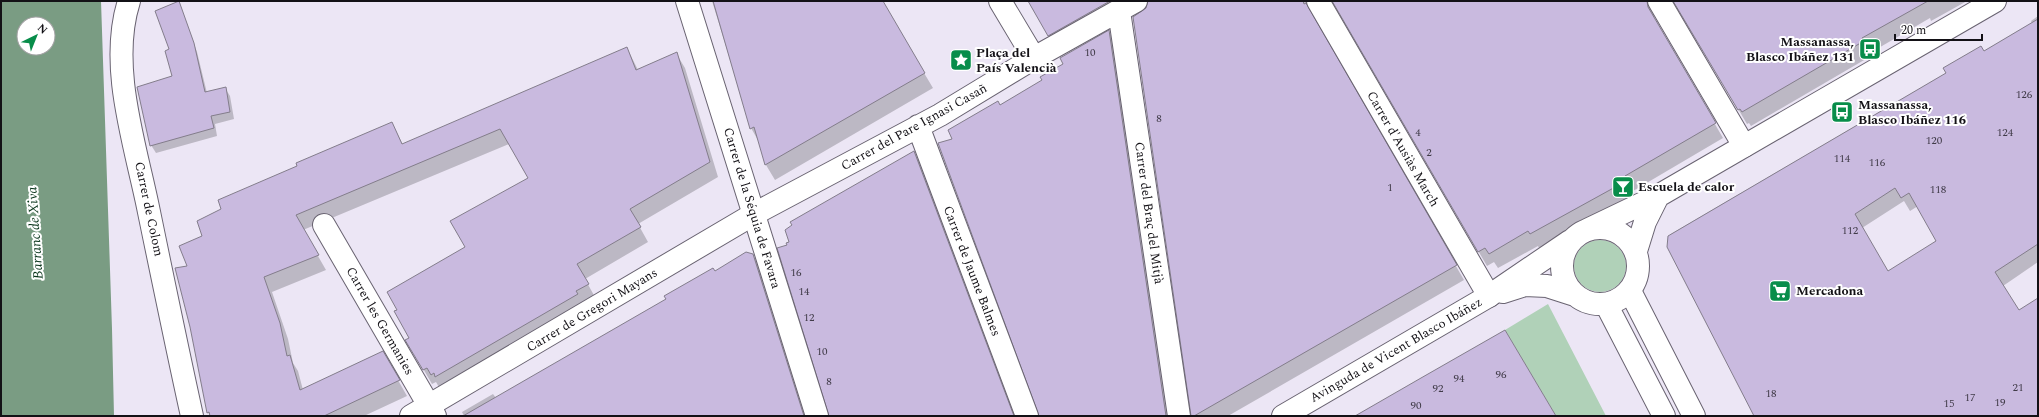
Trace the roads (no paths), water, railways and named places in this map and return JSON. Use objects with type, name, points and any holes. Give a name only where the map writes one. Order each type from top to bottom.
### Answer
[{"type":"street","name":"Carrer de Colom","points":[[129,1],[125,12],[120,57],[128,115],[192,416]]},
{"type":"street","name":"Carrer de la Séquia de Favara","points":[[686,1],[817,416]]},
{"type":"street","points":[[1000,1],[1034,58]]},
{"type":"street","name":"Carrer d'Ausiàs March","points":[[1318,1],[1489,296]]},
{"type":"street","points":[[1659,1],[1744,146]]},
{"type":"street","name":"Avinguda de Vicent Blasco Ibáñez","points":[[1283,416],[1489,296],[1579,236],[1658,196],[1993,1]]},
{"type":"street","name":"Carrer del Pare Ignasi Casañ","points":[[754,214],[940,115],[1034,58],[1127,6]]},
{"type":"street","name":"Carrer del Braç del Mitjà","points":[[1127,6],[1179,416]]},
{"type":"street","name":"Carrer de Jaume Balmes","points":[[918,126],[1027,416]]},
{"type":"street","points":[[1636,251],[1630,241],[1621,233],[1599,227],[1579,236],[1564,252],[1562,275],[1567,286],[1575,295],[1584,301],[1595,304],[1615,302],[1630,291],[1636,282],[1638,272],[1636,251],[1645,222],[1658,196]]},
{"type":"street","name":"Carrer de Gregori Mayans","points":[[425,413],[754,214]]},
{"type":"street","name":"Carrer les Germanies","points":[[324,225],[425,413]]},
{"type":"street","name":"Avinguda de Vicent Blasco Ibáñez","points":[[1489,296],[1525,285],[1547,286],[1575,295]]},
{"type":"street","points":[[1630,291],[1694,416]]},
{"type":"street","points":[[1606,304],[1664,416]]},
{"type":"water","name":"Barranc de Xiva","points":[[1,1],[101,1],[114,416],[1,416]]},
{"type":"place","name":"Massanassa, Blasco Ibáñez 131","points":[[1870,49]]},
{"type":"place","name":"Plaça del País Valencià","points":[[961,60]]},
{"type":"place","name":"Massanassa, Blasco Ibáñez 116","points":[[1842,112]]},
{"type":"place","name":"Escuela de calor","points":[[1623,187]]},
{"type":"place","name":"Mercadona","points":[[1780,291]]}]
